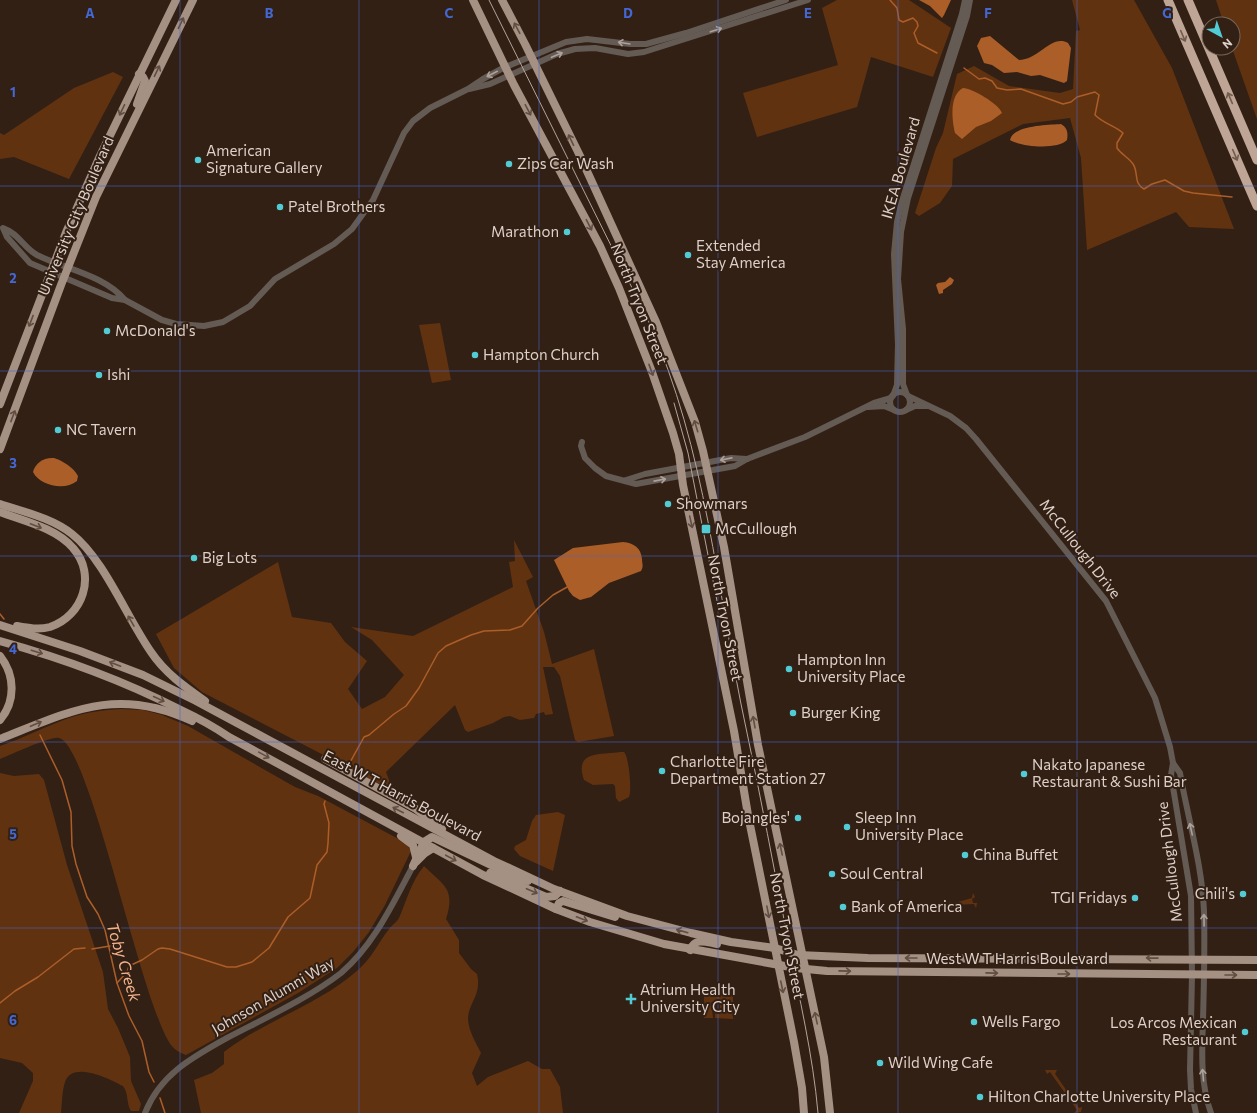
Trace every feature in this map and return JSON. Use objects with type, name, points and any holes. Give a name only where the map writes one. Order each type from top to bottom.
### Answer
[{"type":"highway","points":[[1168,0],[1257,206]]},
{"type":"highway","points":[[1188,0],[1257,160]]},
{"type":"main road","name":"University City Boulevard","points":[[0,404],[53,262],[83,193],[139,74],[176,0]]},
{"type":"main road","name":"University City Boulevard","points":[[0,449],[64,277],[96,197],[193,0]]},
{"type":"main road","name":"North Tryon Street","points":[[473,0],[505,67],[579,205],[616,281],[660,395],[676,443],[736,738],[748,815],[776,948],[802,1088],[804,1113]]},
{"type":"main road","name":"North Tryon Street","points":[[502,0],[582,162],[664,340],[693,416],[707,467],[729,574],[759,752],[804,955],[825,1063],[830,1113]]},
{"type":"main road","points":[[131,124],[145,81],[145,78],[139,74]]},
{"type":"main road","points":[[1,506],[67,542],[78,554],[85,574],[84,591],[80,603],[73,613],[60,622],[40,629],[2,625]]},
{"type":"main road","points":[[1,506],[54,523],[76,537],[94,557],[136,629],[157,661],[183,685],[226,717]]},
{"type":"main road","name":"East W T Harris Boulevard","points":[[2,625],[80,651],[137,673],[226,717],[494,861],[560,891],[644,920],[731,942],[776,948],[794,954],[804,955]]},
{"type":"main road","name":"East W T Harris Boulevard","points":[[0,641],[60,659],[126,684],[162,700],[217,728],[229,737],[470,868],[521,894],[556,909],[637,937],[690,950],[778,964]]},
{"type":"main road","points":[[0,656],[9,670],[12,687],[10,704],[0,720]]},
{"type":"main road","points":[[0,739],[71,711],[99,705],[125,703],[141,705],[176,714],[229,737]]},
{"type":"main road","points":[[325,759],[416,809],[453,839]]},
{"type":"main road","points":[[382,820],[412,844],[416,857]]},
{"type":"main road","points":[[413,866],[424,843],[429,838],[434,838],[518,878],[545,884]]},
{"type":"main road","points":[[413,866],[425,853],[433,848]]},
{"type":"main road","points":[[470,868],[499,877],[546,897],[555,896],[560,891]]},
{"type":"main road","points":[[556,909],[558,904],[563,901],[599,913],[644,920]]},
{"type":"main road","points":[[690,950],[694,944],[699,941],[720,944],[731,942]]},
{"type":"main road","name":"West W T Harris Boulevard","points":[[804,955],[868,958],[1257,960]]},
{"type":"main road","name":"West W T Harris Boulevard","points":[[778,964],[806,970],[1257,975]]},
{"type":"street","points":[[125,300],[112,298],[28,261],[7,238],[3,228],[12,232],[34,253],[113,289],[125,300],[162,320],[181,325],[213,325],[241,313],[275,279],[329,246],[352,229],[374,200],[386,176],[397,147],[409,125],[430,108],[468,89],[505,67],[558,44],[577,40],[593,40],[630,44],[646,44],[786,0]]},
{"type":"street","points":[[468,89],[487,86],[562,52],[580,48],[595,48],[620,53],[644,52],[808,0]]},
{"type":"street","name":"IKEA Boulevard","points":[[892,397],[897,383],[898,331],[894,254],[897,222],[902,201],[962,14],[965,0]]},
{"type":"street","name":"IKEA Boulevard","points":[[908,396],[903,384],[903,328],[898,279],[899,248],[902,225],[908,198],[965,23],[970,0]]},
{"type":"street","name":"McCullough Drive","points":[[681,471],[695,473],[730,458],[747,459],[789,444],[868,407],[874,402],[892,397],[899,392],[923,402],[951,417],[973,435],[1103,596],[1155,698],[1166,728],[1173,763],[1171,775],[1191,896],[1192,975],[1190,1070],[1192,1095],[1196,1113]]},
{"type":"street","points":[[905,410],[909,405],[908,396]]},
{"type":"street","points":[[892,397],[890,403],[894,410]]},
{"type":"street","name":"McCullough Drive","points":[[868,407],[884,406],[901,412],[915,406],[928,406]]},
{"type":"street","points":[[582,442],[581,446],[585,458],[606,476],[626,480],[681,471]]},
{"type":"street","name":"McCullough Drive","points":[[681,471],[694,465],[707,467]]},
{"type":"street","name":"McCullough Drive","points":[[1173,763],[1180,773],[1199,868],[1204,909],[1202,1070],[1205,1092],[1211,1113]]},
{"type":"street","name":"Johnson Alumni Way","points":[[145,1113],[160,1086],[181,1065],[320,987],[345,969],[372,938],[413,866]]},
{"type":"shaded area","points":[[837,0],[909,0],[951,28],[933,77],[871,57],[857,107],[757,137],[743,93],[838,65],[822,8]]},
{"type":"shaded area","points":[[919,0],[951,0],[942,18],[930,6]]},
{"type":"shaded area","points":[[1072,0],[1134,0],[1172,68],[1234,229],[1189,227],[1176,212],[1087,250],[1081,158],[1070,118],[1023,124],[953,159],[952,186],[940,203],[919,216],[915,213],[936,148],[943,133],[957,74],[974,66],[1009,86],[1060,93],[1073,89],[1076,31],[1080,30]]},
{"type":"shaded area","points":[[1216,0],[1257,0],[1257,119],[1235,56],[1241,56],[1241,16],[1221,16]]},
{"type":"shaded area","points":[[990,36],[1019,60],[1033,56],[1050,44],[1062,41],[1068,43],[1071,48],[1067,81],[1064,83],[1040,75],[1031,76],[1017,72],[1004,73],[992,65],[984,63],[977,46],[981,38]]},
{"type":"shaded area","points":[[113,72],[123,77],[69,179],[14,157],[0,159],[0,133],[4,135],[74,88]]},
{"type":"shaded area","points":[[963,88],[985,97],[996,105],[1002,113],[991,121],[976,127],[962,139],[955,133],[953,108],[955,96]]},
{"type":"shaded area","points":[[1061,124],[1066,129],[1067,140],[1056,145],[1030,146],[1010,140],[1018,131],[1024,129]]},
{"type":"shaded area","points":[[950,277],[954,280],[952,284],[943,290],[943,293],[939,294],[936,285],[938,283],[945,282]]},
{"type":"shaded area","points":[[440,323],[451,380],[432,383],[419,325]]},
{"type":"shaded area","points":[[47,458],[54,458],[71,467],[78,476],[77,481],[66,486],[53,486],[36,477],[33,472],[38,463]]},
{"type":"shaded area","points":[[514,540],[533,577],[526,581],[544,632],[552,664],[594,649],[614,736],[578,742],[575,740],[560,676],[554,667],[543,667],[553,714],[545,715],[544,712],[536,714],[534,718],[520,720],[510,716],[504,717],[493,723],[468,732],[465,730],[455,705],[386,772],[393,791],[202,692],[174,668],[156,634],[278,562],[292,617],[331,623],[345,642],[367,661],[348,689],[362,709],[385,697],[404,675],[372,640],[351,627],[413,636],[513,587],[509,562],[515,561]]},
{"type":"shaded area","points":[[623,542],[634,545],[640,552],[643,566],[641,571],[609,583],[591,597],[580,600],[573,596],[569,591],[554,560],[573,548]]},
{"type":"shaded area","points":[[121,709],[143,710],[162,715],[188,726],[295,787],[318,796],[406,843],[411,851],[385,905],[369,932],[353,952],[337,968],[298,993],[186,1055],[171,1045],[159,1020],[145,980],[100,827],[85,783],[71,751],[59,738],[54,738],[0,759],[0,746],[60,721],[95,712]]},
{"type":"shaded area","points":[[624,752],[626,755],[630,774],[630,794],[629,797],[619,802],[616,798],[615,786],[613,784],[593,785],[584,780],[582,764],[585,759],[590,756]]},
{"type":"shaded area","points":[[0,773],[14,776],[39,774],[44,780],[67,865],[103,972],[108,1009],[130,1057],[131,1081],[141,1104],[139,1111],[131,1111],[123,1086],[92,1073],[75,1072],[69,1076],[65,1082],[61,1113],[19,1113],[33,1081],[33,1073],[22,1063],[0,1058]]},
{"type":"shaded area","points":[[558,812],[565,815],[553,871],[520,856],[514,849],[515,846],[526,840],[532,821],[536,815]]},
{"type":"shaded area","points":[[424,866],[446,888],[449,900],[449,909],[446,919],[459,940],[459,953],[471,969],[477,974],[477,993],[469,1012],[468,1023],[481,1053],[472,1073],[477,1086],[488,1077],[528,1061],[542,1069],[550,1069],[560,1087],[563,1113],[201,1113],[194,1080],[212,1073],[224,1064],[224,1052],[240,1041],[326,993],[358,970],[398,919],[412,885]]},
{"type":"shaded area","points":[[973,893],[975,897],[972,899],[973,903],[977,903],[976,908],[974,904],[952,905],[952,908],[949,907],[949,901],[951,904],[972,898]]},
{"type":"shaded area","points":[[704,994],[733,994],[733,1019],[715,1018],[715,1011],[720,1011],[720,1002],[711,1002],[713,1018],[704,1018]]},
{"type":"shaded area","points":[[1045,1070],[1057,1070],[1055,1074],[1079,1108],[1082,1107],[1081,1112],[1074,1113],[1077,1110],[1050,1072],[1047,1074]]},
{"type":"waterway","points":[[890,0],[897,8],[899,20],[903,22],[913,18],[917,22],[918,26],[914,33],[918,43],[937,53]]},
{"type":"waterway","points":[[964,68],[979,79],[985,78],[992,81],[997,88],[1007,90],[1021,89],[1063,104],[1071,102],[1077,97],[1095,92],[1099,95],[1095,115],[1123,133],[1117,143],[1117,148],[1135,167],[1137,181],[1141,187],[1144,189],[1152,184],[1165,180],[1184,191],[1232,197]]},
{"type":"waterway","points":[[348,766],[364,737],[369,735],[406,706],[419,688],[438,653],[446,646],[484,631],[510,630],[522,626],[538,608],[553,595],[569,586]]},
{"type":"waterway","name":"Toby Creek","points":[[0,614],[4,619]]},
{"type":"waterway","name":"Toby Creek","points":[[40,735],[62,780],[71,812],[72,846],[76,864],[87,897],[98,914],[105,930],[117,983],[129,1016],[142,1041],[149,1072],[154,1082]]},
{"type":"waterway","points":[[117,983],[127,972],[129,966],[162,948],[170,949],[227,967],[236,967],[252,962],[269,948],[288,917],[310,898],[317,865],[327,852],[329,823],[324,804],[325,801]]},
{"type":"waterway","points":[[92,949],[110,946]]},
{"type":"waterway","points":[[0,1003],[15,991],[38,977],[74,949],[85,948]]},
{"type":"waterway","name":"Toby Creek","points":[[160,1098],[165,1113]]},
{"type":"tram line","points":[[489,0],[648,320],[668,369],[684,419],[708,521],[736,676],[805,1026],[813,1070],[818,1113]]},
{"type":"tram line","points":[[674,403],[688,453],[718,606]]},
{"type":"place","name":"American Signature Gallery","points":[[198,160]]},
{"type":"place","name":"Zips Car Wash","points":[[509,164]]},
{"type":"place","name":"Patel Brothers","points":[[280,207]]},
{"type":"place","name":"Marathon","points":[[567,232]]},
{"type":"place","name":"Extended Stay America","points":[[688,255]]},
{"type":"place","name":"McDonald's","points":[[107,331]]},
{"type":"place","name":"Hampton Church","points":[[475,355]]},
{"type":"place","name":"Ishi","points":[[99,375]]},
{"type":"place","name":"NC Tavern","points":[[58,430]]},
{"type":"place","name":"Showmars","points":[[668,504]]},
{"type":"place","name":"McCullough","points":[[706,529]]},
{"type":"place","name":"Big Lots","points":[[194,558]]},
{"type":"place","name":"Hampton Inn University Place","points":[[789,669]]},
{"type":"place","name":"Burger King","points":[[793,713]]},
{"type":"place","name":"Charlotte Fire Department Station 27","points":[[662,771]]},
{"type":"place","name":"Nakato Japanese Restaurant & Sushi Bar","points":[[1024,774]]},
{"type":"place","name":"Bojangles'","points":[[798,818]]},
{"type":"place","name":"Sleep Inn University Place","points":[[847,827]]},
{"type":"place","name":"China Buffet","points":[[965,855]]},
{"type":"place","name":"Soul Central","points":[[832,874]]},
{"type":"place","name":"Chili's","points":[[1243,894]]},
{"type":"place","name":"TGI Fridays","points":[[1135,898]]},
{"type":"place","name":"Bank of America","points":[[843,907]]},
{"type":"place","name":"Atrium Health University City","points":[[631,999]]},
{"type":"place","name":"Wells Fargo","points":[[974,1022]]},
{"type":"place","name":"Los Arcos Mexican Restaurant","points":[[1245,1032]]},
{"type":"place","name":"Wild Wing Cafe","points":[[880,1063]]},
{"type":"place","name":"Hilton Charlotte University Place","points":[[980,1097]]}]
